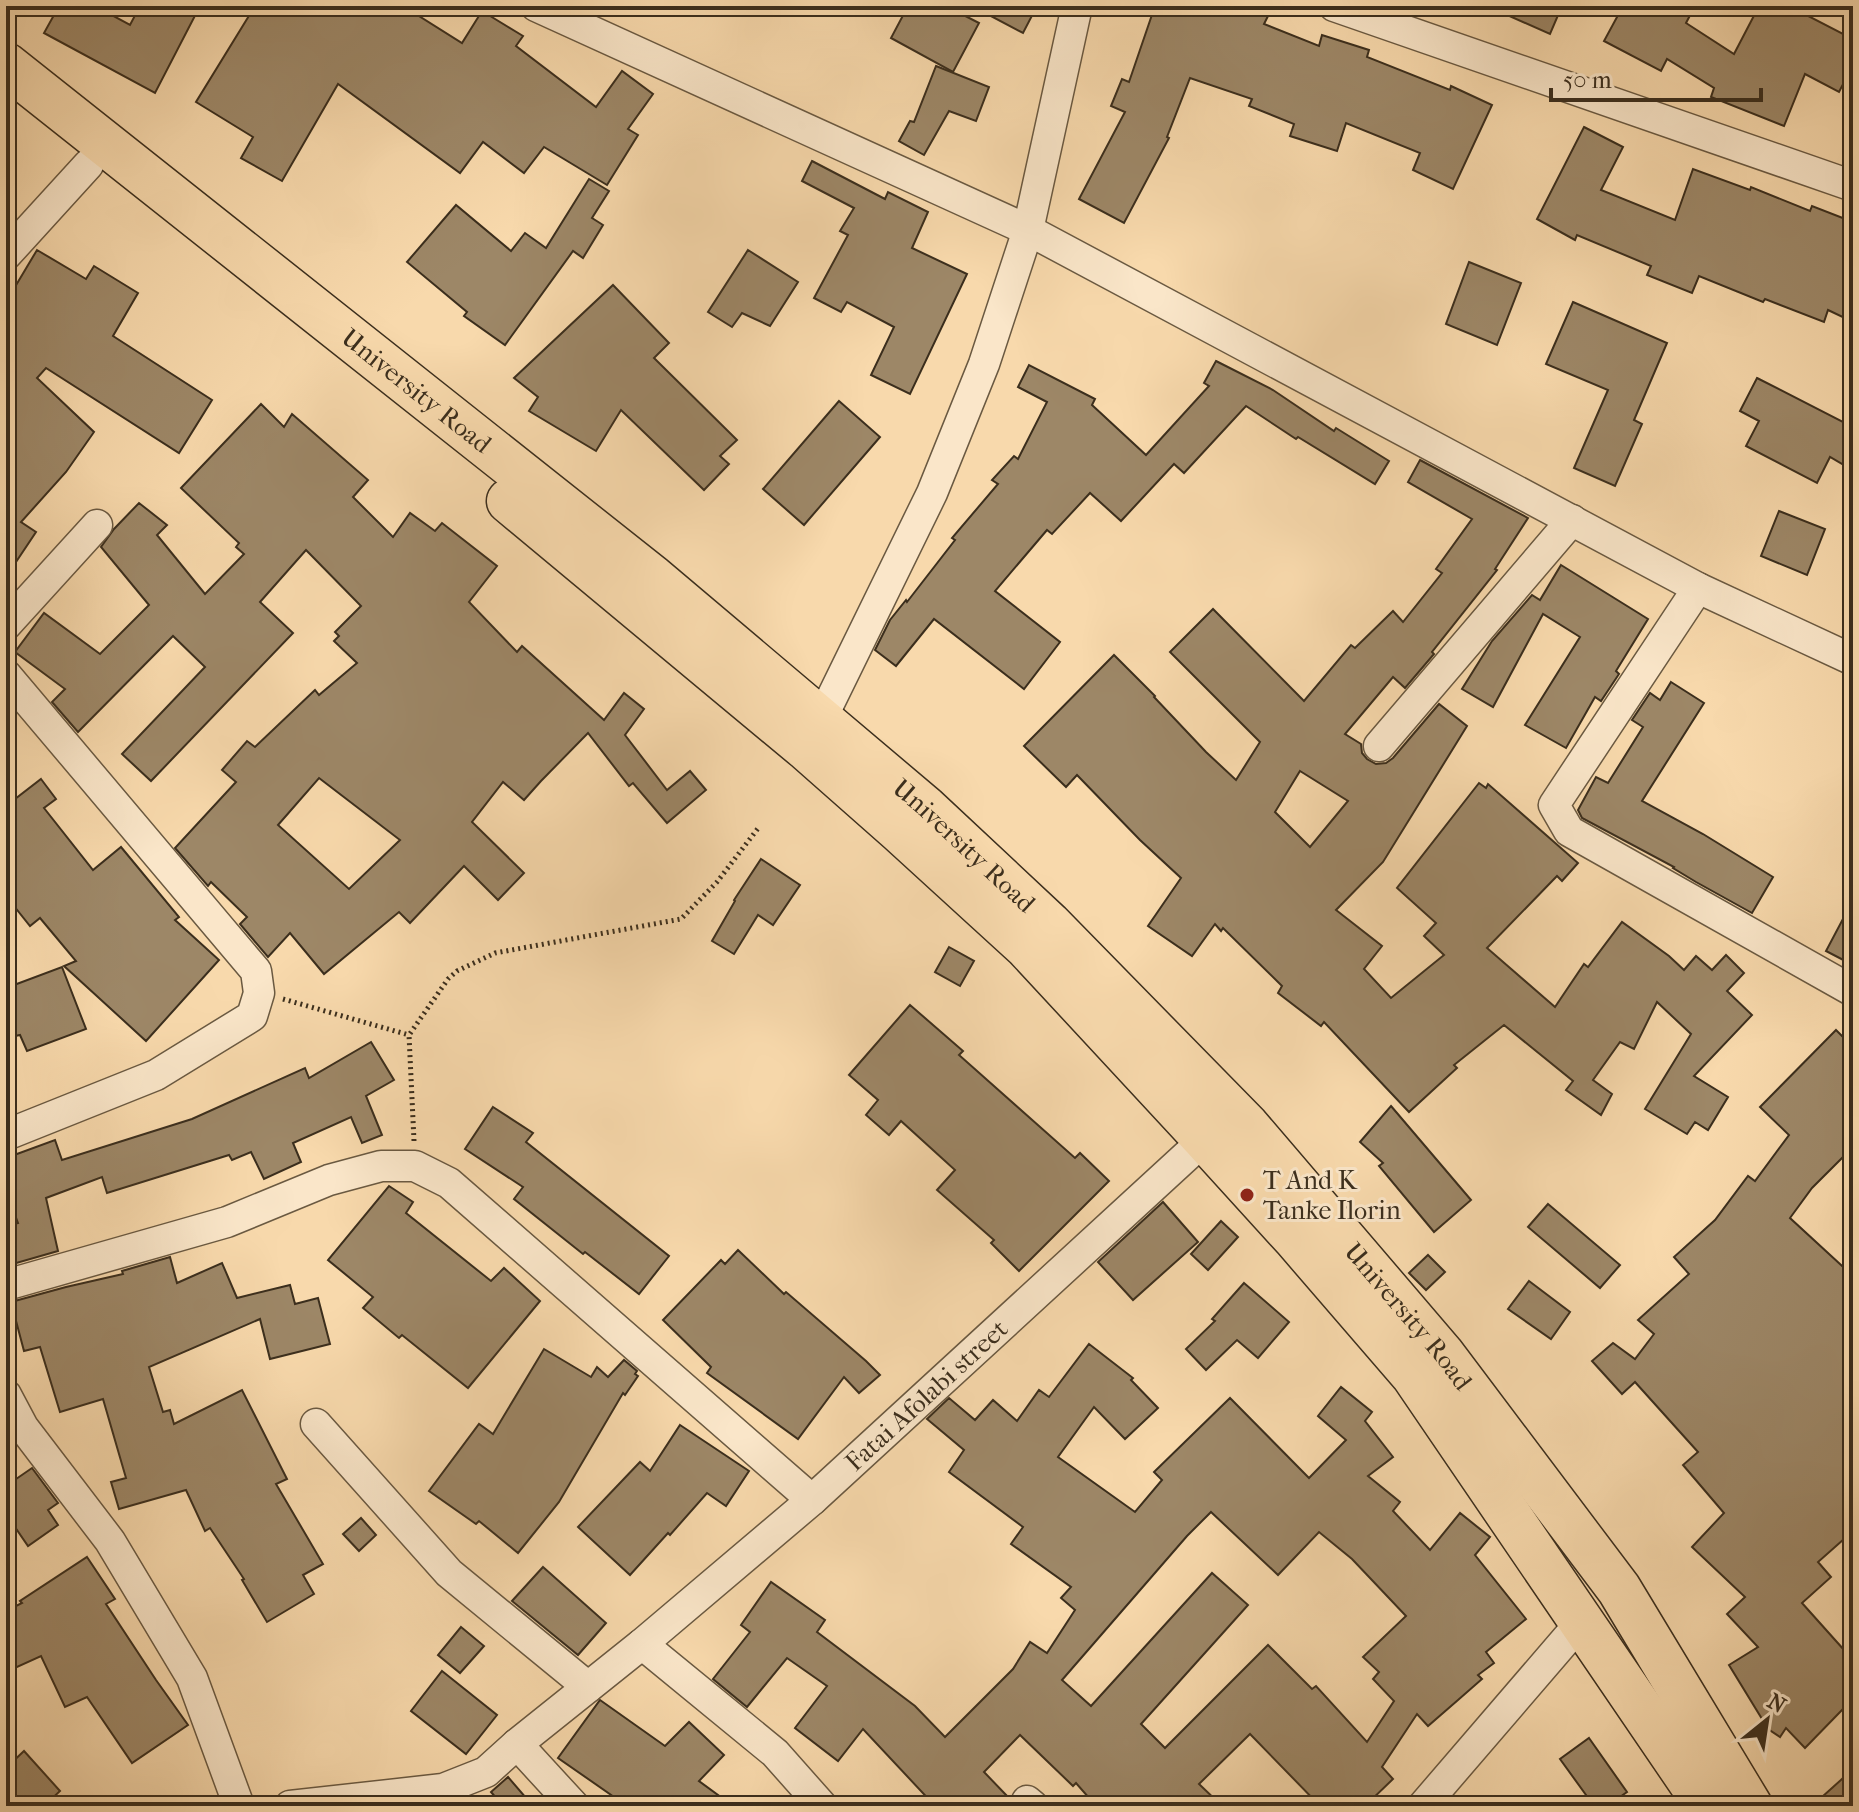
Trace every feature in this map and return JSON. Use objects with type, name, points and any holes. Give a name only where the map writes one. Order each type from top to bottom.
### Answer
[{"type":"main road","name":"University Road","points":[[6,65],[653,578],[814,734],[900,831],[1027,947],[1295,1238],[1414,1376],[1707,1806]]},
{"type":"main road","name":"University Road","points":[[6,102],[355,376],[633,603],[814,734],[925,808],[1049,924],[1247,1126],[1442,1354],[1619,1589],[1750,1806]]},
{"type":"street","points":[[536,6],[1028,230],[1698,588],[1853,660]]},
{"type":"street","points":[[814,734],[932,493],[984,364],[1028,230],[1077,6]]},
{"type":"street","points":[[1334,6],[1853,186]]},
{"type":"street","points":[[6,255],[88,165]]},
{"type":"street","points":[[1379,746],[1572,520]]},
{"type":"street","points":[[6,625],[97,525]]},
{"type":"street","points":[[1698,588],[1554,805],[1569,831],[1853,991]]},
{"type":"street","points":[[6,675],[256,971],[259,993],[252,1016],[156,1075],[6,1135]]},
{"type":"street","name":"Fatai Afolabi street","points":[[290,1806],[443,1789],[486,1772],[812,1500],[1205,1139]]},
{"type":"street","points":[[6,1285],[227,1222],[329,1180],[381,1166],[415,1166],[449,1183],[812,1500]]},
{"type":"street","points":[[6,1395],[23,1427],[110,1541],[192,1678],[239,1806]]},
{"type":"street","points":[[316,1424],[449,1573],[588,1687]]},
{"type":"street","points":[[1423,1806],[1582,1621]]},
{"type":"street","points":[[642,1644],[775,1753],[822,1806]]},
{"type":"street","points":[[517,1744],[574,1806]]},
{"type":"path","points":[[415,1166],[409,1035],[448,979],[457,971],[495,953],[681,919],[717,882],[759,827]]},
{"type":"path","points":[[259,993],[409,1035]]},
{"type":"building","points":[[59,6],[95,6],[130,25],[140,6],[200,6],[155,93],[44,33]]},
{"type":"building","points":[[255,6],[403,6],[462,43],[482,11],[523,36],[516,46],[596,107],[622,71],[653,94],[628,129],[638,135],[607,185],[544,147],[524,173],[483,142],[460,173],[338,84],[282,181],[241,158],[253,137],[196,102]]},
{"type":"building","points":[[908,6],[946,6],[979,23],[953,72],[891,38]]},
{"type":"building","points":[[972,6],[1037,6],[1023,33]]},
{"type":"building","points":[[1155,6],[1273,6],[1264,24],[1319,46],[1322,35],[1369,50],[1367,57],[1450,90],[1451,86],[1492,105],[1453,189],[1413,170],[1420,153],[1346,123],[1337,151],[1290,136],[1294,124],[1249,106],[1252,99],[1190,78],[1169,138],[1124,223],[1079,199],[1125,112],[1111,106],[1122,79],[1129,82]]},
{"type":"building","points":[[1487,6],[1562,6],[1550,34]]},
{"type":"building","points":[[1623,6],[1695,6],[1686,23],[1734,54],[1759,6],[1789,6],[1853,39],[1853,65],[1839,92],[1805,74],[1784,126],[1711,97],[1714,88],[1667,59],[1661,71],[1604,41]]},
{"type":"building","points":[[936,66],[989,87],[976,121],[949,111],[924,155],[899,141],[910,121],[914,122]]},
{"type":"building","points":[[1584,127],[1623,147],[1601,190],[1675,220],[1693,169],[1750,190],[1751,187],[1810,211],[1812,206],[1853,222],[1853,322],[1828,310],[1824,322],[1699,276],[1692,293],[1647,275],[1651,266],[1577,235],[1575,240],[1537,219]]},
{"type":"building","points":[[812,161],[885,199],[888,192],[928,212],[912,248],[967,274],[910,394],[871,375],[894,327],[847,302],[841,312],[814,298],[848,235],[840,231],[854,208],[802,181]]},
{"type":"building","points":[[589,179],[609,191],[592,218],[603,225],[583,258],[573,251],[505,345],[464,316],[467,312],[407,262],[456,205],[511,251],[525,233],[546,248]]},
{"type":"building","points":[[37,250],[86,279],[94,266],[138,293],[113,336],[212,400],[179,453],[46,368],[37,378],[94,432],[66,472],[21,522],[36,532],[6,577],[6,302]]},
{"type":"building","points":[[748,250],[798,282],[770,326],[742,313],[732,327],[708,312]]},
{"type":"building","points":[[1469,262],[1521,283],[1497,345],[1446,324]]},
{"type":"building","points":[[613,285],[669,343],[654,358],[737,440],[720,456],[729,464],[704,490],[621,410],[596,451],[529,411],[538,397],[514,378]]},
{"type":"building","points":[[1573,302],[1667,343],[1634,420],[1642,424],[1615,486],[1574,468],[1608,390],[1546,364]]},
{"type":"building","points":[[1216,361],[1273,390],[1334,431],[1336,428],[1389,461],[1375,484],[1246,406],[1184,473],[1174,464],[1121,521],[1090,493],[1052,534],[1047,530],[995,591],[1060,642],[1024,689],[934,619],[896,666],[875,650],[890,620],[955,540],[952,538],[998,484],[992,480],[1014,456],[1018,459],[1047,402],[1018,387],[1029,365],[1095,399],[1092,405],[1146,455],[1209,386],[1204,383]]},
{"type":"building","points":[[1757,378],[1853,427],[1853,448],[1844,465],[1830,457],[1817,483],[1746,446],[1759,421],[1740,411]]},
{"type":"building","points":[[839,401],[880,437],[804,525],[763,489]]},
{"type":"building","points":[[261,404],[284,427],[292,414],[368,480],[353,497],[393,537],[410,513],[435,531],[442,523],[497,566],[469,602],[517,652],[522,646],[604,720],[624,693],[644,709],[625,735],[667,790],[690,771],[706,790],[667,823],[633,783],[629,786],[588,733],[524,800],[503,782],[472,822],[524,873],[498,900],[464,866],[410,923],[399,912],[324,974],[290,933],[268,957],[240,924],[247,917],[211,882],[208,886],[175,848],[236,782],[222,770],[247,741],[255,747],[315,690],[319,695],[357,663],[334,641],[339,636],[335,632],[361,606],[306,550],[260,602],[293,633],[151,781],[122,754],[205,667],[173,636],[78,732],[52,702],[65,689],[15,652],[44,613],[100,654],[149,605],[101,547],[139,503],[167,525],[157,535],[205,594],[244,554],[236,547],[239,543],[181,488]],"holes":[[[319,778],[400,840],[349,889],[278,825]]]},
{"type":"building","points":[[1420,460],[1528,518],[1497,570],[1432,652],[1434,654],[1405,688],[1393,677],[1345,734],[1361,744],[1362,753],[1376,764],[1393,758],[1439,704],[1467,726],[1383,862],[1336,910],[1382,946],[1364,969],[1391,998],[1444,955],[1424,936],[1436,923],[1397,888],[1479,783],[1486,788],[1488,784],[1578,863],[1562,881],[1557,876],[1487,948],[1555,1007],[1584,964],[1588,967],[1622,922],[1684,970],[1696,956],[1712,970],[1726,955],[1744,973],[1727,991],[1752,1015],[1694,1076],[1728,1097],[1708,1130],[1695,1122],[1687,1134],[1645,1109],[1691,1034],[1657,1002],[1634,1049],[1620,1042],[1593,1080],[1612,1094],[1601,1115],[1566,1090],[1573,1081],[1504,1025],[1454,1065],[1457,1068],[1409,1112],[1324,1022],[1321,1026],[1278,993],[1282,986],[1223,928],[1221,931],[1215,924],[1192,956],[1148,926],[1181,878],[1077,775],[1066,787],[1024,746],[1114,655],[1236,780],[1260,742],[1170,652],[1213,609],[1304,701],[1351,645],[1355,648],[1393,611],[1403,622],[1442,573],[1436,569],[1472,519],[1408,482]],"holes":[[[1300,771],[1348,801],[1310,847],[1275,812]]]},
{"type":"building","points":[[1779,511],[1825,529],[1807,575],[1761,556]]},
{"type":"building","points":[[1561,565],[1648,619],[1616,671],[1619,674],[1601,701],[1595,697],[1566,748],[1525,725],[1580,637],[1543,614],[1493,707],[1462,689],[1492,641],[1532,595],[1540,600]]},
{"type":"building","points":[[1671,682],[1704,703],[1642,801],[1773,877],[1752,913],[1582,818],[1578,810],[1596,777],[1608,783],[1643,727],[1632,720],[1650,693],[1660,700]]},
{"type":"building","points":[[41,779],[56,799],[44,808],[93,870],[121,847],[179,917],[175,920],[219,960],[146,1041],[64,966],[76,961],[40,918],[30,926],[6,896],[6,806]]},
{"type":"building","points":[[761,859],[800,885],[773,925],[758,915],[734,954],[712,941]]},
{"type":"building","points":[[1853,900],[1853,965],[1826,951]]},
{"type":"building","points":[[949,947],[974,961],[960,986],[935,972]]},
{"type":"building","points":[[62,967],[86,1029],[27,1051],[20,1035],[6,1038],[6,988]]},
{"type":"building","points":[[910,1005],[963,1051],[959,1055],[1075,1158],[1080,1153],[1109,1181],[1019,1271],[991,1243],[994,1240],[937,1190],[955,1170],[901,1121],[889,1135],[866,1115],[878,1100],[849,1075]]},
{"type":"building","points":[[1836,1030],[1853,1047],[1853,1147],[1812,1188],[1790,1218],[1853,1276],[1853,1531],[1818,1562],[1831,1577],[1802,1603],[1853,1660],[1853,1721],[1842,1710],[1805,1748],[1786,1728],[1780,1737],[1759,1723],[1762,1719],[1729,1665],[1758,1647],[1727,1614],[1745,1597],[1692,1547],[1724,1513],[1683,1465],[1698,1452],[1635,1382],[1622,1394],[1592,1361],[1613,1343],[1635,1359],[1654,1334],[1638,1320],[1689,1274],[1674,1257],[1715,1220],[1748,1176],[1755,1181],[1789,1135],[1760,1107]]},
{"type":"building","points":[[371,1042],[394,1080],[366,1096],[382,1135],[362,1143],[351,1117],[293,1143],[301,1162],[264,1179],[251,1152],[232,1160],[229,1155],[107,1193],[102,1177],[46,1198],[58,1251],[6,1266],[6,1226],[18,1223],[6,1191],[6,1158],[55,1140],[62,1160],[192,1119],[305,1068],[309,1078]]},
{"type":"building","points":[[1391,1106],[1471,1200],[1434,1232],[1379,1166],[1383,1163],[1360,1142]]},
{"type":"building","points":[[493,1107],[533,1133],[526,1142],[669,1256],[639,1294],[514,1199],[523,1187],[465,1149]]},
{"type":"building","points":[[389,1186],[413,1202],[406,1213],[491,1281],[504,1268],[540,1301],[468,1388],[363,1308],[373,1297],[328,1260]]},
{"type":"building","points":[[1163,1202],[1198,1242],[1133,1300],[1098,1262]]},
{"type":"building","points":[[1548,1204],[1620,1265],[1600,1288],[1528,1227]]},
{"type":"building","points":[[1221,1221],[1238,1237],[1208,1270],[1191,1254]]},
{"type":"building","points":[[738,1250],[784,1294],[786,1292],[880,1375],[859,1393],[844,1377],[798,1439],[707,1373],[711,1367],[663,1320],[721,1260],[725,1264]]},
{"type":"building","points":[[1428,1255],[1445,1272],[1426,1290],[1409,1273]]},
{"type":"building","points":[[170,1257],[177,1283],[222,1263],[237,1298],[290,1285],[295,1304],[318,1298],[330,1344],[270,1359],[260,1319],[149,1367],[163,1412],[170,1410],[174,1424],[242,1390],[287,1479],[276,1484],[323,1564],[303,1575],[314,1594],[267,1622],[244,1579],[210,1528],[205,1531],[186,1490],[119,1509],[111,1482],[126,1478],[103,1399],[60,1412],[40,1347],[24,1351],[11,1302],[123,1274],[122,1271]]},
{"type":"building","points":[[1529,1281],[1570,1312],[1551,1339],[1508,1309]]},
{"type":"building","points":[[1244,1283],[1289,1322],[1258,1358],[1237,1340],[1206,1370],[1186,1349],[1215,1321],[1212,1319]]},
{"type":"building","points":[[1089,1344],[1133,1378],[1131,1380],[1158,1408],[1125,1439],[1094,1407],[1058,1457],[1135,1512],[1162,1480],[1154,1472],[1230,1398],[1309,1478],[1346,1440],[1318,1416],[1341,1387],[1372,1412],[1365,1421],[1393,1457],[1368,1476],[1400,1502],[1393,1511],[1430,1550],[1460,1513],[1490,1537],[1475,1555],[1526,1619],[1486,1652],[1494,1663],[1478,1675],[1482,1679],[1458,1700],[1428,1726],[1417,1714],[1382,1767],[1393,1779],[1365,1806],[1320,1806],[1250,1734],[1199,1784],[1222,1806],[1096,1806],[1076,1783],[1073,1786],[1020,1735],[984,1772],[1009,1798],[1010,1806],[935,1806],[863,1729],[838,1761],[795,1728],[827,1686],[787,1658],[747,1707],[713,1679],[750,1632],[741,1625],[771,1582],[825,1620],[817,1632],[915,1706],[945,1737],[1013,1669],[1030,1642],[1047,1653],[1075,1610],[1061,1598],[1071,1587],[1011,1544],[1023,1527],[949,1472],[964,1450],[927,1419],[949,1398],[975,1420],[993,1400],[1017,1421],[1039,1390],[1049,1397]],"holes":[[[1211,1512],[1278,1575],[1319,1532],[1352,1559],[1406,1616],[1363,1657],[1379,1672],[1373,1679],[1394,1701],[1367,1742],[1316,1686],[1312,1689],[1268,1645],[1165,1748],[1141,1724],[1248,1605],[1212,1573],[1091,1706],[1062,1680]]]},
{"type":"building","points":[[544,1349],[591,1377],[597,1367],[608,1377],[624,1360],[637,1371],[635,1374],[638,1376],[625,1395],[623,1393],[559,1502],[518,1553],[479,1521],[476,1524],[429,1491],[479,1424],[493,1434]]},
{"type":"building","points":[[680,1425],[749,1471],[726,1506],[707,1493],[630,1575],[578,1527],[640,1462],[650,1471]]},
{"type":"building","points":[[32,1468],[58,1503],[48,1510],[58,1525],[28,1546],[6,1514],[6,1486]]},
{"type":"building","points":[[361,1518],[376,1535],[359,1551],[343,1534]]},
{"type":"building","points":[[87,1557],[115,1599],[106,1604],[188,1725],[132,1763],[87,1697],[65,1707],[41,1656],[6,1672],[6,1611]]},
{"type":"building","points":[[543,1567],[606,1623],[578,1655],[512,1601]]},
{"type":"building","points":[[461,1627],[484,1646],[460,1673],[438,1655]]},
{"type":"building","points":[[442,1671],[497,1715],[466,1754],[411,1711]]},
{"type":"building","points":[[600,1700],[665,1746],[689,1722],[724,1755],[699,1781],[733,1806],[627,1806],[558,1758]]},
{"type":"building","points":[[1589,1738],[1627,1792],[1607,1806],[1594,1806],[1560,1759]]},
{"type":"building","points":[[24,1751],[60,1791],[44,1806],[6,1806],[6,1768]]},
{"type":"building","points":[[508,1777],[533,1806],[503,1806],[491,1792]]},
{"type":"building","points":[[1842,1779],[1853,1791],[1853,1806],[1812,1806]]},
{"type":"place","name":"T And K Tanke Ilorin","points":[[1247,1195]]}]
